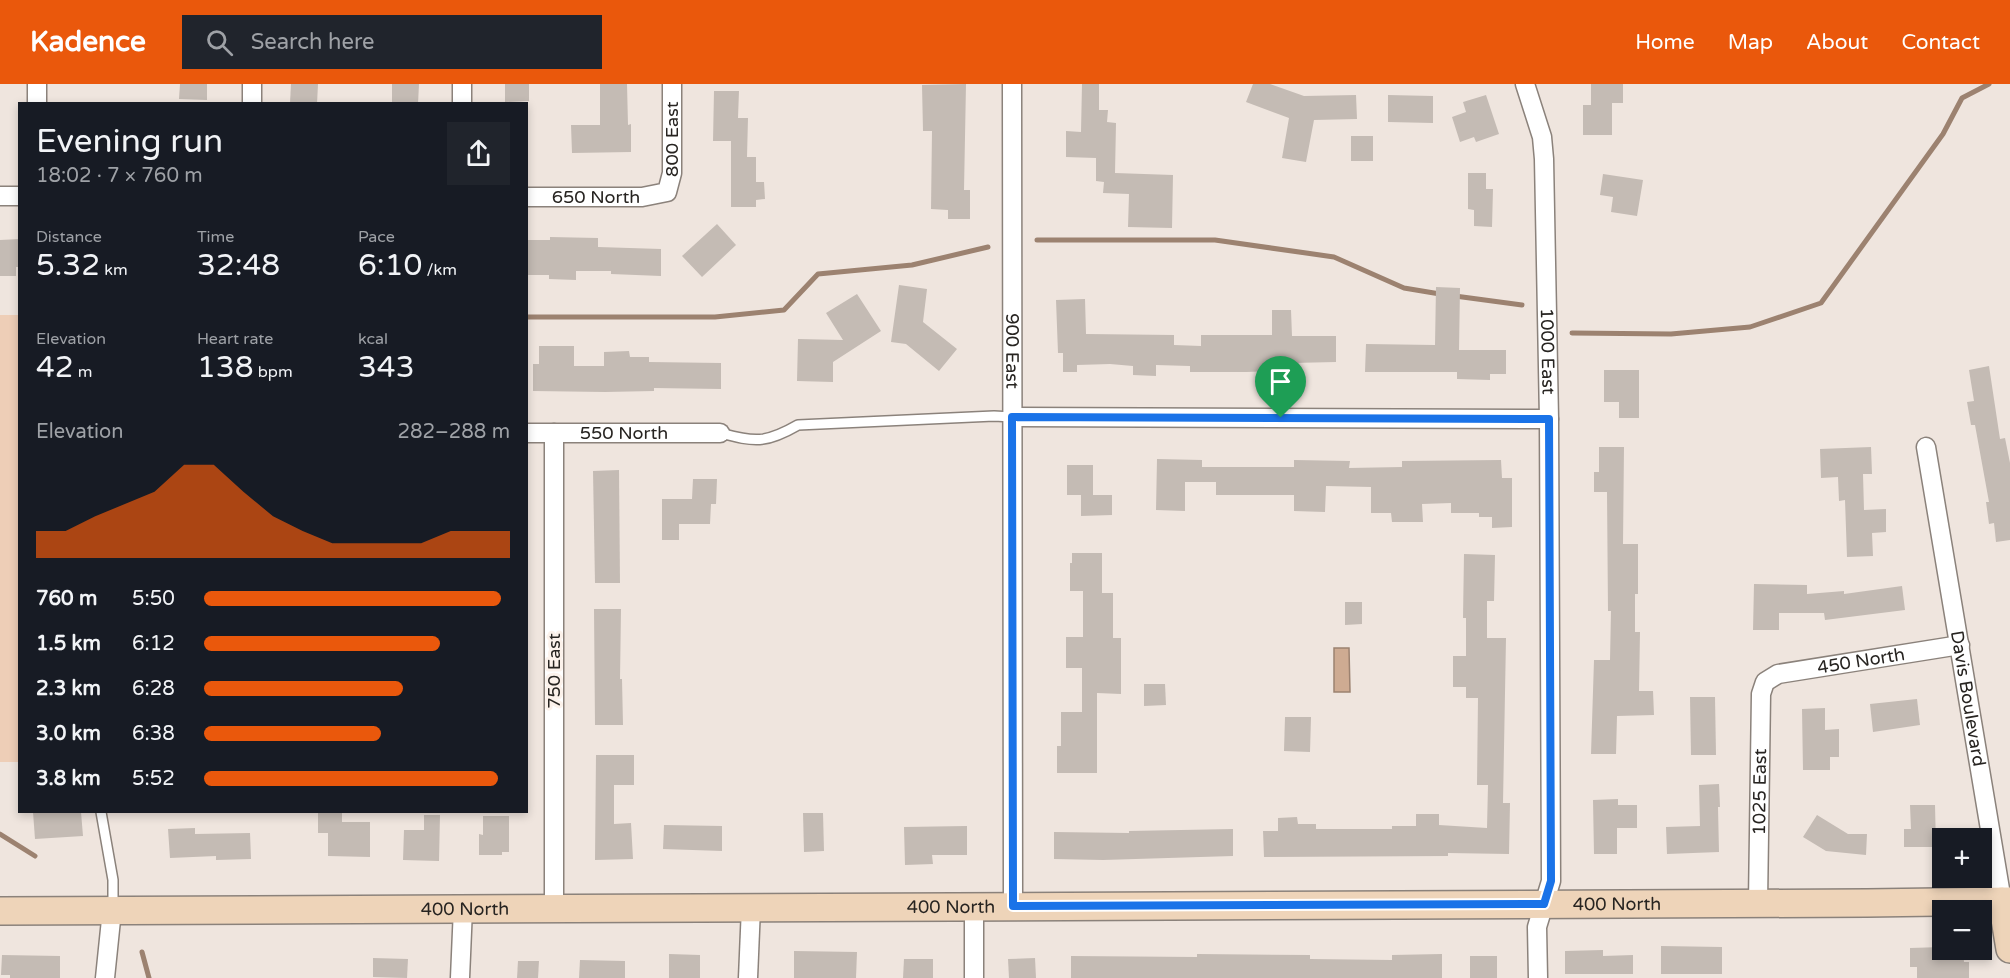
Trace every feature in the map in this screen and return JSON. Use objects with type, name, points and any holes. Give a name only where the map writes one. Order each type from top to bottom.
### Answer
[{"type":"main road","name":"400 North","points":[[0,911],[2006,901]]},
{"type":"main road","name":"Davis Boulevard","points":[[2006,901],[2010,949]]},
{"type":"street","points":[[37,84],[37,102]]},
{"type":"street","points":[[252,84],[252,102]]},
{"type":"street","points":[[462,84],[462,102]]},
{"type":"street","name":"800 East","points":[[667,192],[672,173],[672,84]]},
{"type":"street","name":"900 East","points":[[1012,84],[1013,906]]},
{"type":"street","name":"1000 East","points":[[1525,84],[1542,137],[1545,159],[1549,419],[1551,881],[1537,927],[1538,978]]},
{"type":"street","name":"650 North","points":[[528,197],[642,197],[667,192]]},
{"type":"street","points":[[0,196],[18,196]]},
{"type":"street","points":[[1012,417],[1549,419]]},
{"type":"street","name":"550 North","points":[[528,433],[720,433]]},
{"type":"street","name":"750 East","points":[[554,433],[554,908]]},
{"type":"street","name":"Davis Boulevard","points":[[1926,447],[2006,901]]},
{"type":"street","name":"450 North","points":[[1765,682],[1778,675],[1960,645]]},
{"type":"street","name":"1025 East","points":[[1758,903],[1761,694],[1765,682]]},
{"type":"street","points":[[974,906],[974,978]]},
{"type":"street","points":[[748,978],[751,907]]},
{"type":"street","points":[[460,978],[463,908]]},
{"type":"street","points":[[105,978],[112,910]]},
{"type":"lane","points":[[720,433],[757,441],[779,436],[798,425],[1012,417]]},
{"type":"lane","points":[[101,813],[113,880],[112,910]]},
{"type":"shaded area","points":[[0,315],[18,315],[18,762],[0,762]]},
{"type":"shaded area","points":[[1334,648],[1349,648],[1350,692],[1334,692]]},
{"type":"building","points":[[180,84],[207,84],[207,100],[179,99]]},
{"type":"building","points":[[291,84],[318,84],[317,102],[290,102]]},
{"type":"building","points":[[392,84],[419,84],[418,102],[392,102]]},
{"type":"building","points":[[505,84],[529,84],[529,101],[505,102]]},
{"type":"building","points":[[600,84],[627,84],[631,152],[572,153],[571,125],[600,125]]},
{"type":"building","points":[[966,84],[964,190],[970,190],[970,219],[948,219],[948,210],[931,209],[932,131],[923,131],[922,85]]},
{"type":"building","points":[[1082,84],[1099,84],[1099,110],[1108,110],[1107,122],[1116,123],[1115,173],[1173,175],[1172,228],[1128,227],[1129,194],[1103,193],[1104,182],[1096,181],[1096,158],[1066,157],[1066,131],[1081,132]]},
{"type":"building","points":[[1253,84],[1270,84],[1304,96],[1356,95],[1357,119],[1314,120],[1306,162],[1282,158],[1289,118],[1246,102]]},
{"type":"building","points":[[1591,84],[1623,84],[1623,103],[1612,103],[1612,135],[1583,135],[1583,105],[1591,105]]},
{"type":"building","points":[[714,91],[739,91],[738,118],[748,118],[747,157],[756,157],[756,182],[764,182],[765,199],[756,200],[756,207],[731,207],[731,141],[713,141]]},
{"type":"building","points":[[1388,95],[1433,96],[1433,123],[1388,122]]},
{"type":"building","points":[[1486,95],[1499,134],[1476,142],[1474,137],[1460,142],[1452,117],[1466,112],[1463,102]]},
{"type":"building","points":[[1351,136],[1373,136],[1373,161],[1351,161]]},
{"type":"building","points":[[1468,173],[1486,173],[1486,189],[1493,189],[1492,227],[1474,226],[1474,210],[1468,209]]},
{"type":"building","points":[[1603,174],[1643,180],[1637,216],[1611,212],[1613,197],[1600,195]]},
{"type":"building","points":[[717,224],[736,245],[702,277],[682,256]]},
{"type":"building","points":[[550,237],[598,238],[598,247],[661,249],[661,276],[611,274],[611,271],[576,271],[576,280],[549,279],[549,275],[528,275],[528,240],[550,240]]},
{"type":"building","points":[[18,239],[16,276],[0,276],[0,240]]},
{"type":"building","points":[[899,285],[927,289],[923,322],[957,349],[939,371],[906,344],[891,342]]},
{"type":"building","points":[[1436,287],[1460,288],[1459,350],[1506,350],[1506,374],[1490,374],[1490,380],[1457,379],[1457,372],[1365,372],[1366,344],[1435,345]]},
{"type":"building","points":[[857,294],[881,331],[833,362],[833,382],[797,381],[798,339],[843,340],[826,313]]},
{"type":"building","points":[[1085,299],[1086,334],[1174,335],[1174,345],[1201,346],[1201,335],[1272,335],[1272,310],[1291,310],[1292,336],[1336,336],[1336,362],[1292,363],[1292,370],[1247,372],[1190,372],[1190,366],[1156,365],[1156,376],[1133,375],[1133,366],[1110,364],[1077,365],[1077,372],[1063,372],[1063,353],[1058,353],[1056,300]]},
{"type":"building","points":[[539,346],[574,346],[574,366],[604,366],[604,352],[629,351],[630,357],[649,357],[649,362],[721,363],[721,389],[533,391],[533,364],[539,364]]},
{"type":"building","points":[[1989,366],[2000,439],[2005,438],[2010,463],[2010,540],[1996,542],[1994,523],[1989,524],[1986,502],[1989,502],[1975,425],[1971,425],[1967,402],[1974,401],[1969,370]]},
{"type":"building","points":[[1604,370],[1639,370],[1639,418],[1619,418],[1619,402],[1604,402]]},
{"type":"building","points":[[1599,447],[1624,447],[1623,544],[1638,544],[1635,632],[1640,632],[1639,691],[1653,691],[1654,715],[1617,716],[1616,754],[1591,754],[1594,660],[1610,660],[1611,611],[1608,611],[1607,492],[1594,492],[1594,472],[1599,472]]},
{"type":"building","points":[[1871,447],[1872,474],[1863,474],[1864,510],[1886,509],[1886,532],[1872,533],[1873,556],[1847,557],[1845,500],[1839,501],[1838,477],[1821,478],[1820,449]]},
{"type":"building","points":[[1157,459],[1202,460],[1202,467],[1294,467],[1294,460],[1350,461],[1349,468],[1402,467],[1402,461],[1501,460],[1502,478],[1512,478],[1512,527],[1492,528],[1492,517],[1479,517],[1479,513],[1451,513],[1451,503],[1422,504],[1423,522],[1392,522],[1391,513],[1371,513],[1371,487],[1326,486],[1325,512],[1294,511],[1294,495],[1216,495],[1216,482],[1185,482],[1185,511],[1156,510]]},
{"type":"building","points":[[1067,465],[1093,465],[1093,495],[1067,495]]},
{"type":"building","points":[[619,470],[620,583],[595,583],[593,471]]},
{"type":"building","points":[[693,479],[717,479],[716,504],[711,504],[710,524],[679,524],[679,540],[662,540],[662,499],[692,499]]},
{"type":"building","points":[[1081,495],[1112,495],[1112,515],[1081,516]]},
{"type":"building","points":[[1072,553],[1102,553],[1102,593],[1113,593],[1113,638],[1121,638],[1121,694],[1097,693],[1097,773],[1057,773],[1057,746],[1061,746],[1061,712],[1082,712],[1082,668],[1066,668],[1066,637],[1083,637],[1083,591],[1070,591]]},
{"type":"building","points":[[1464,554],[1495,555],[1494,601],[1487,601],[1487,638],[1506,638],[1503,803],[1510,803],[1509,854],[1264,857],[1263,831],[1278,831],[1278,818],[1297,817],[1298,824],[1316,824],[1316,829],[1392,829],[1392,826],[1416,826],[1416,814],[1439,814],[1439,825],[1487,828],[1488,785],[1477,785],[1478,698],[1466,698],[1466,687],[1453,687],[1453,656],[1466,656],[1466,618],[1463,618]]},
{"type":"building","points":[[1754,584],[1807,585],[1807,594],[1844,591],[1844,594],[1902,586],[1905,610],[1825,620],[1824,613],[1779,613],[1779,630],[1753,630]]},
{"type":"building","points":[[1345,602],[1362,602],[1362,624],[1345,625]]},
{"type":"building","points":[[594,609],[621,609],[620,679],[622,679],[623,725],[595,725]]},
{"type":"building","points":[[1144,684],[1165,684],[1166,705],[1144,706]]},
{"type":"building","points":[[1690,697],[1715,697],[1716,755],[1691,755]]},
{"type":"building","points":[[1917,699],[1920,725],[1873,732],[1870,704]]},
{"type":"building","points":[[1825,708],[1825,730],[1839,729],[1839,757],[1830,757],[1830,770],[1803,770],[1802,709]]},
{"type":"building","points":[[1285,717],[1311,717],[1310,752],[1284,751]]},
{"type":"building","points":[[596,755],[634,755],[634,785],[614,785],[614,824],[631,823],[633,859],[595,860]]},
{"type":"building","points":[[1719,784],[1719,852],[1667,854],[1666,827],[1700,826],[1699,785]]},
{"type":"building","points":[[1618,799],[1618,805],[1637,805],[1637,828],[1617,828],[1617,854],[1594,854],[1593,800]]},
{"type":"building","points":[[1910,805],[1935,805],[1936,828],[1932,828],[1932,847],[1904,847],[1904,829],[1911,829]]},
{"type":"building","points":[[33,813],[81,813],[83,836],[35,839]]},
{"type":"building","points":[[318,813],[342,813],[342,822],[370,822],[370,857],[328,856],[328,833],[318,833]]},
{"type":"building","points":[[803,813],[823,813],[824,851],[804,852]]},
{"type":"building","points":[[424,815],[440,815],[439,861],[403,860],[404,830],[424,830]]},
{"type":"building","points":[[1817,815],[1848,834],[1867,834],[1866,855],[1826,851],[1803,837]]},
{"type":"building","points":[[483,816],[509,816],[509,852],[502,852],[502,855],[479,855],[479,834],[483,835]]},
{"type":"building","points":[[664,825],[722,826],[722,851],[663,849]]},
{"type":"building","points":[[967,826],[967,855],[932,855],[933,864],[905,865],[904,827]]},
{"type":"building","points":[[195,828],[195,834],[250,833],[251,859],[216,860],[216,856],[170,858],[168,829]]},
{"type":"building","points":[[1233,829],[1233,856],[1103,860],[1054,859],[1054,832],[1129,833],[1129,831]]},
{"type":"building","points":[[1661,946],[1722,947],[1722,974],[1661,974]]},
{"type":"building","points":[[1932,947],[1932,960],[1969,962],[1969,978],[1917,978],[1917,967],[1910,967],[1910,948]]},
{"type":"building","points":[[1603,950],[1603,956],[1633,955],[1633,974],[1565,974],[1565,951]]},
{"type":"building","points":[[794,951],[857,952],[856,978],[794,978]]},
{"type":"building","points":[[669,954],[700,955],[700,978],[669,978]]},
{"type":"building","points":[[1197,954],[1310,955],[1310,959],[1392,960],[1392,955],[1442,954],[1442,978],[1071,978],[1071,956],[1197,957]]},
{"type":"building","points":[[2,955],[60,956],[60,978],[10,978],[10,975],[1,975]]},
{"type":"building","points":[[1470,956],[1497,956],[1497,978],[1470,978]]},
{"type":"building","points":[[373,958],[408,959],[407,978],[373,977]]},
{"type":"building","points":[[1035,958],[1036,978],[1009,978],[1008,959]]},
{"type":"building","points":[[904,959],[933,959],[933,978],[903,978]]},
{"type":"building","points":[[580,960],[625,961],[625,978],[579,978]]},
{"type":"building","points":[[518,961],[539,961],[538,978],[517,978]]},
{"type":"waterway","points":[[1572,333],[1671,334],[1750,327],[1821,303],[1943,134],[1962,98],[1989,84]]},
{"type":"waterway","points":[[1037,240],[1215,240],[1334,257],[1404,288],[1440,294]]},
{"type":"waterway","points":[[528,317],[715,317],[784,310],[818,274],[912,265],[988,247]]},
{"type":"waterway","points":[[1455,296],[1522,305]]},
{"type":"waterway","points":[[0,834],[35,856]]},
{"type":"waterway","points":[[142,952],[149,978]]},
{"type":"route","points":[[1012,417],[1281,418],[1549,419],[1551,881],[1544,904],[1013,906],[1012,417]]}]
